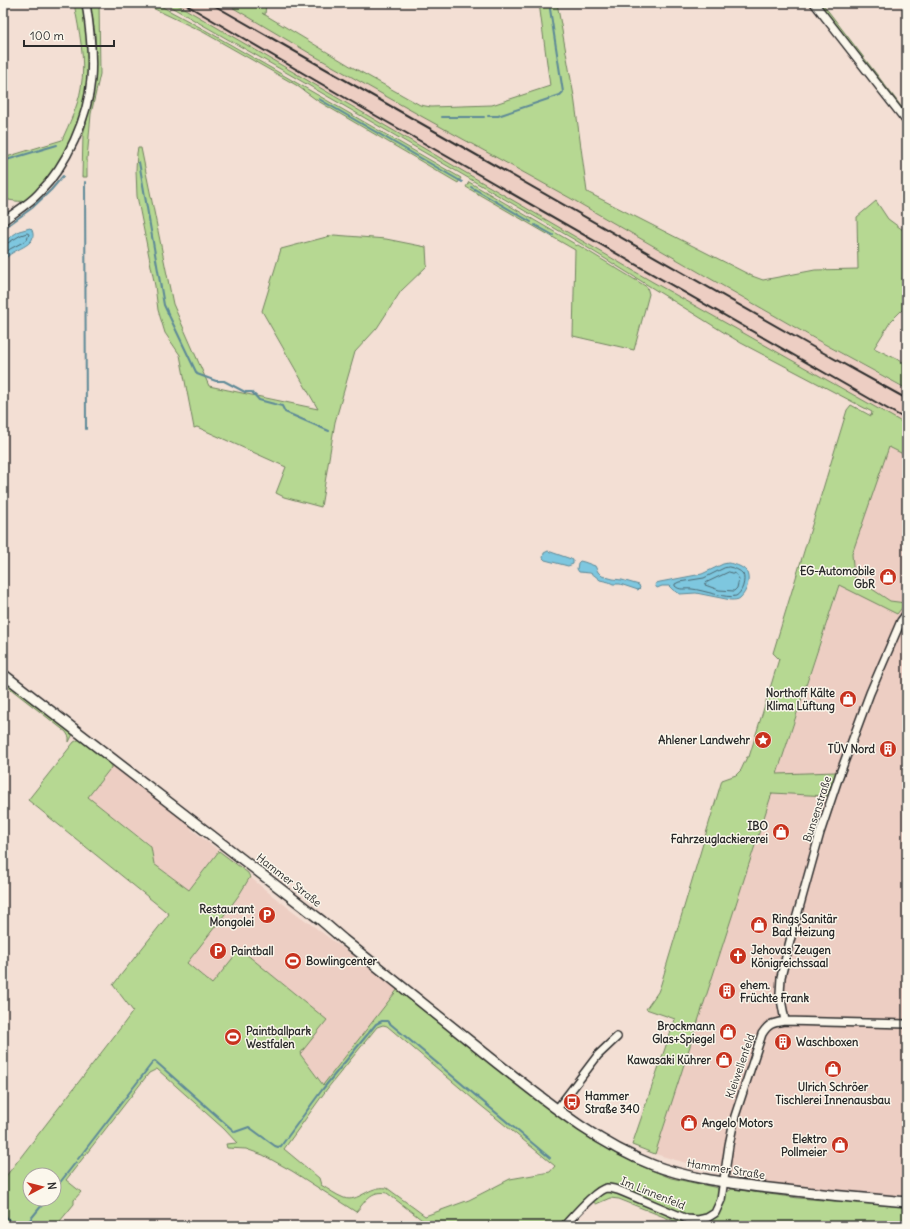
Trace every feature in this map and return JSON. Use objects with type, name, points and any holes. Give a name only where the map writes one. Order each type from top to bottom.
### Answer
[{"type":"main road","name":"Hammer Straße","points":[[3,674],[294,899],[465,1038],[596,1137],[629,1155],[677,1173],[724,1182],[791,1191],[907,1202]]},
{"type":"street","points":[[3,221],[30,201],[46,186],[62,164],[79,130],[88,99],[91,79],[91,35],[86,3]]},
{"type":"street","points":[[814,3],[907,122]]},
{"type":"street","name":"Bunsenstraße","points":[[785,1021],[780,994],[781,977],[820,833],[838,776],[870,693],[901,621],[907,613]]},
{"type":"street","name":"Kleiwellenfeld","points":[[724,1182],[735,1116],[762,1034],[767,1026],[775,1022],[785,1021],[907,1024]]},
{"type":"street","points":[[557,1109],[598,1055],[616,1037]]},
{"type":"street","name":"Im Linnenfeld","points":[[564,1226],[598,1191],[607,1188],[623,1192],[687,1219],[698,1220],[707,1218],[714,1213],[721,1200],[724,1182]]},
{"type":"shaded area","points":[[175,3],[225,3],[311,54],[570,198],[816,340],[907,390],[907,425],[651,281]]},
{"type":"shaded area","points":[[889,446],[907,456],[907,1196],[798,1186],[742,1179],[655,1154],[772,793],[827,796],[835,772],[777,775],[840,584],[897,614],[905,603],[890,601],[854,577],[852,554]]},
{"type":"shaded area","points":[[113,765],[193,827],[191,829],[219,851],[189,890],[154,864],[151,846],[88,797]]},
{"type":"shaded area","points":[[250,877],[274,897],[398,989],[324,1085],[300,1054],[327,1020],[240,949],[212,985],[187,963],[239,895]]},
{"type":"green space","points":[[74,3],[82,3],[88,41],[89,60],[86,94],[77,124],[64,154],[55,168],[30,197],[27,200],[22,201],[3,199],[3,158],[62,140],[76,108],[80,95],[83,67]]},
{"type":"green space","points":[[90,3],[99,3],[100,74],[91,114],[87,177],[82,177],[83,135],[92,99],[95,79],[95,34]]},
{"type":"green space","points":[[142,3],[155,3],[207,31],[461,178],[458,183],[318,101],[296,85],[203,32]]},
{"type":"green space","points":[[164,3],[175,3],[651,281],[907,425],[907,456],[889,447],[852,554],[854,577],[890,601],[906,603],[897,614],[839,585],[777,774],[836,772],[827,796],[772,793],[655,1154],[632,1145],[675,1019],[646,1009],[658,992],[661,984],[722,780],[736,775],[741,770],[747,757],[749,757],[779,659],[773,653],[847,410],[851,405],[871,416],[872,412],[741,343],[575,240]]},
{"type":"green space","points":[[225,3],[266,3],[265,15],[352,67],[420,105],[431,107],[492,105],[550,86],[539,3],[557,3],[574,96],[587,192],[752,276],[763,280],[815,270],[858,269],[857,217],[876,201],[888,219],[907,233],[907,305],[891,321],[874,348],[907,364],[907,389],[817,340],[570,198],[311,54]]},
{"type":"green space","points":[[818,3],[822,3],[907,114],[907,119]]},
{"type":"green space","points":[[138,148],[141,148],[173,304],[209,386],[318,409],[262,311],[281,249],[334,235],[386,239],[426,247],[427,266],[401,291],[377,328],[355,352],[335,422],[321,507],[284,497],[276,493],[286,467],[197,427],[194,428],[180,355],[165,333],[158,310],[155,286],[137,196],[136,170]]},
{"type":"green space","points":[[469,182],[575,244],[575,246],[578,245],[647,287],[649,294],[634,350],[573,336],[575,250],[466,187]]},
{"type":"green space","points":[[3,679],[72,732],[73,734],[69,742],[69,737],[66,732],[3,683]]},
{"type":"green space","points":[[80,739],[113,765],[88,797],[151,847],[154,864],[189,890],[219,851],[248,873],[250,877],[239,895],[187,963],[212,984],[240,949],[327,1020],[300,1054],[323,1085],[398,989],[577,1130],[613,1152],[639,1165],[671,1178],[718,1188],[719,1195],[716,1206],[704,1217],[688,1216],[607,1185],[603,1185],[596,1190],[561,1226],[430,1226],[387,1193],[376,1193],[372,1195],[356,1212],[292,1171],[263,1155],[246,1149],[227,1148],[226,1144],[237,1143],[224,1129],[157,1069],[149,1073],[66,1180],[81,1192],[74,1200],[74,1204],[56,1226],[3,1226],[3,1180],[133,1011],[113,985],[169,914],[28,800],[74,742]],"holes":[[[383,1025],[387,1026],[555,1166],[550,1172],[510,1179],[469,1200],[425,1216],[387,1188],[375,1189],[349,1199],[341,1197],[321,1185],[319,1178],[284,1149],[327,1089],[377,1027]]]},
{"type":"green space","points":[[732,1189],[798,1198],[907,1207],[907,1226],[683,1226],[684,1225],[682,1224],[680,1226],[676,1226],[679,1223],[619,1199],[610,1198],[596,1204],[592,1201],[602,1193],[613,1191],[688,1222],[708,1221],[723,1201],[727,1192]]},
{"type":"water","points":[[30,228],[33,236],[32,240],[8,256],[5,260],[5,286],[3,290],[3,242],[19,231]]},
{"type":"water","points":[[548,551],[573,560],[573,564],[568,566],[545,560],[543,558],[544,553]]},
{"type":"water","points":[[580,561],[595,566],[602,576],[639,585],[640,588],[638,590],[620,584],[613,584],[600,580],[590,573],[579,572],[577,569]]},
{"type":"water","points":[[728,563],[744,569],[748,577],[746,589],[737,600],[696,593],[680,594],[669,586],[657,588],[655,585],[656,583],[660,582],[702,574]]},
{"type":"waterway","points":[[488,116],[498,116],[560,95],[563,92],[550,9]]},
{"type":"waterway","points":[[319,99],[462,182]]},
{"type":"waterway","points":[[442,117],[484,117]]},
{"type":"waterway","points":[[3,161],[57,145]]},
{"type":"waterway","points":[[139,162],[164,305],[197,374],[216,381],[224,381],[245,392],[252,392],[259,400],[282,406],[285,412],[329,431]]},
{"type":"waterway","points":[[3,229],[32,208],[63,176]]},
{"type":"waterway","points":[[85,182],[86,429]]},
{"type":"waterway","points":[[471,187],[531,222]]},
{"type":"waterway","points":[[535,225],[553,235]]},
{"type":"waterway","points":[[78,1159],[155,1061],[235,1132],[249,1127],[275,1146],[281,1146],[322,1090],[376,1024],[382,1021],[387,1021],[550,1158]]},
{"type":"waterway","points":[[62,1180],[76,1162]]},
{"type":"waterway","points":[[25,1226],[40,1207]]},
{"type":"waterway","points":[[3,1212],[13,1226]]},
{"type":"railway","points":[[183,3],[366,110],[907,420]]},
{"type":"railway","points":[[210,3],[813,347],[907,399]]},
{"type":"place","name":"EG-Automobile GbR","points":[[888,577]]},
{"type":"place","name":"Northoff Kälte Klima Lüftung","points":[[848,699]]},
{"type":"place","name":"Ahlener Landwehr","points":[[763,740]]},
{"type":"place","name":"TÜV Nord","points":[[888,749]]},
{"type":"place","name":"IBO Fahrzeuglackiererei","points":[[781,832]]},
{"type":"place","name":"Restaurant Mongolei","points":[[267,915]]},
{"type":"place","name":"Rings Sanitär Bad Heizung","points":[[759,925]]},
{"type":"place","name":"Paintball","points":[[218,951]]},
{"type":"place","name":"Jehovas Zeugen Königreichssaal","points":[[738,956]]},
{"type":"place","name":"Bowlingcenter","points":[[293,961]]},
{"type":"place","name":"ehem. Früchte Frank","points":[[727,991]]},
{"type":"place","name":"Brockmann Glas+Spiegel","points":[[728,1032]]},
{"type":"place","name":"Paintballpark Westfalen","points":[[233,1037]]},
{"type":"place","name":"Waschboxen","points":[[783,1042]]},
{"type":"place","name":"Kawasaki Kührer","points":[[724,1060]]},
{"type":"place","name":"Ulrich Schröer Tischlerei Innenausbau","points":[[833,1069]]},
{"type":"place","name":"Hammer Straße 340","points":[[572,1102]]},
{"type":"place","name":"Angelo Motors","points":[[689,1123]]},
{"type":"place","name":"Elektro Pollmeier","points":[[840,1145]]}]
